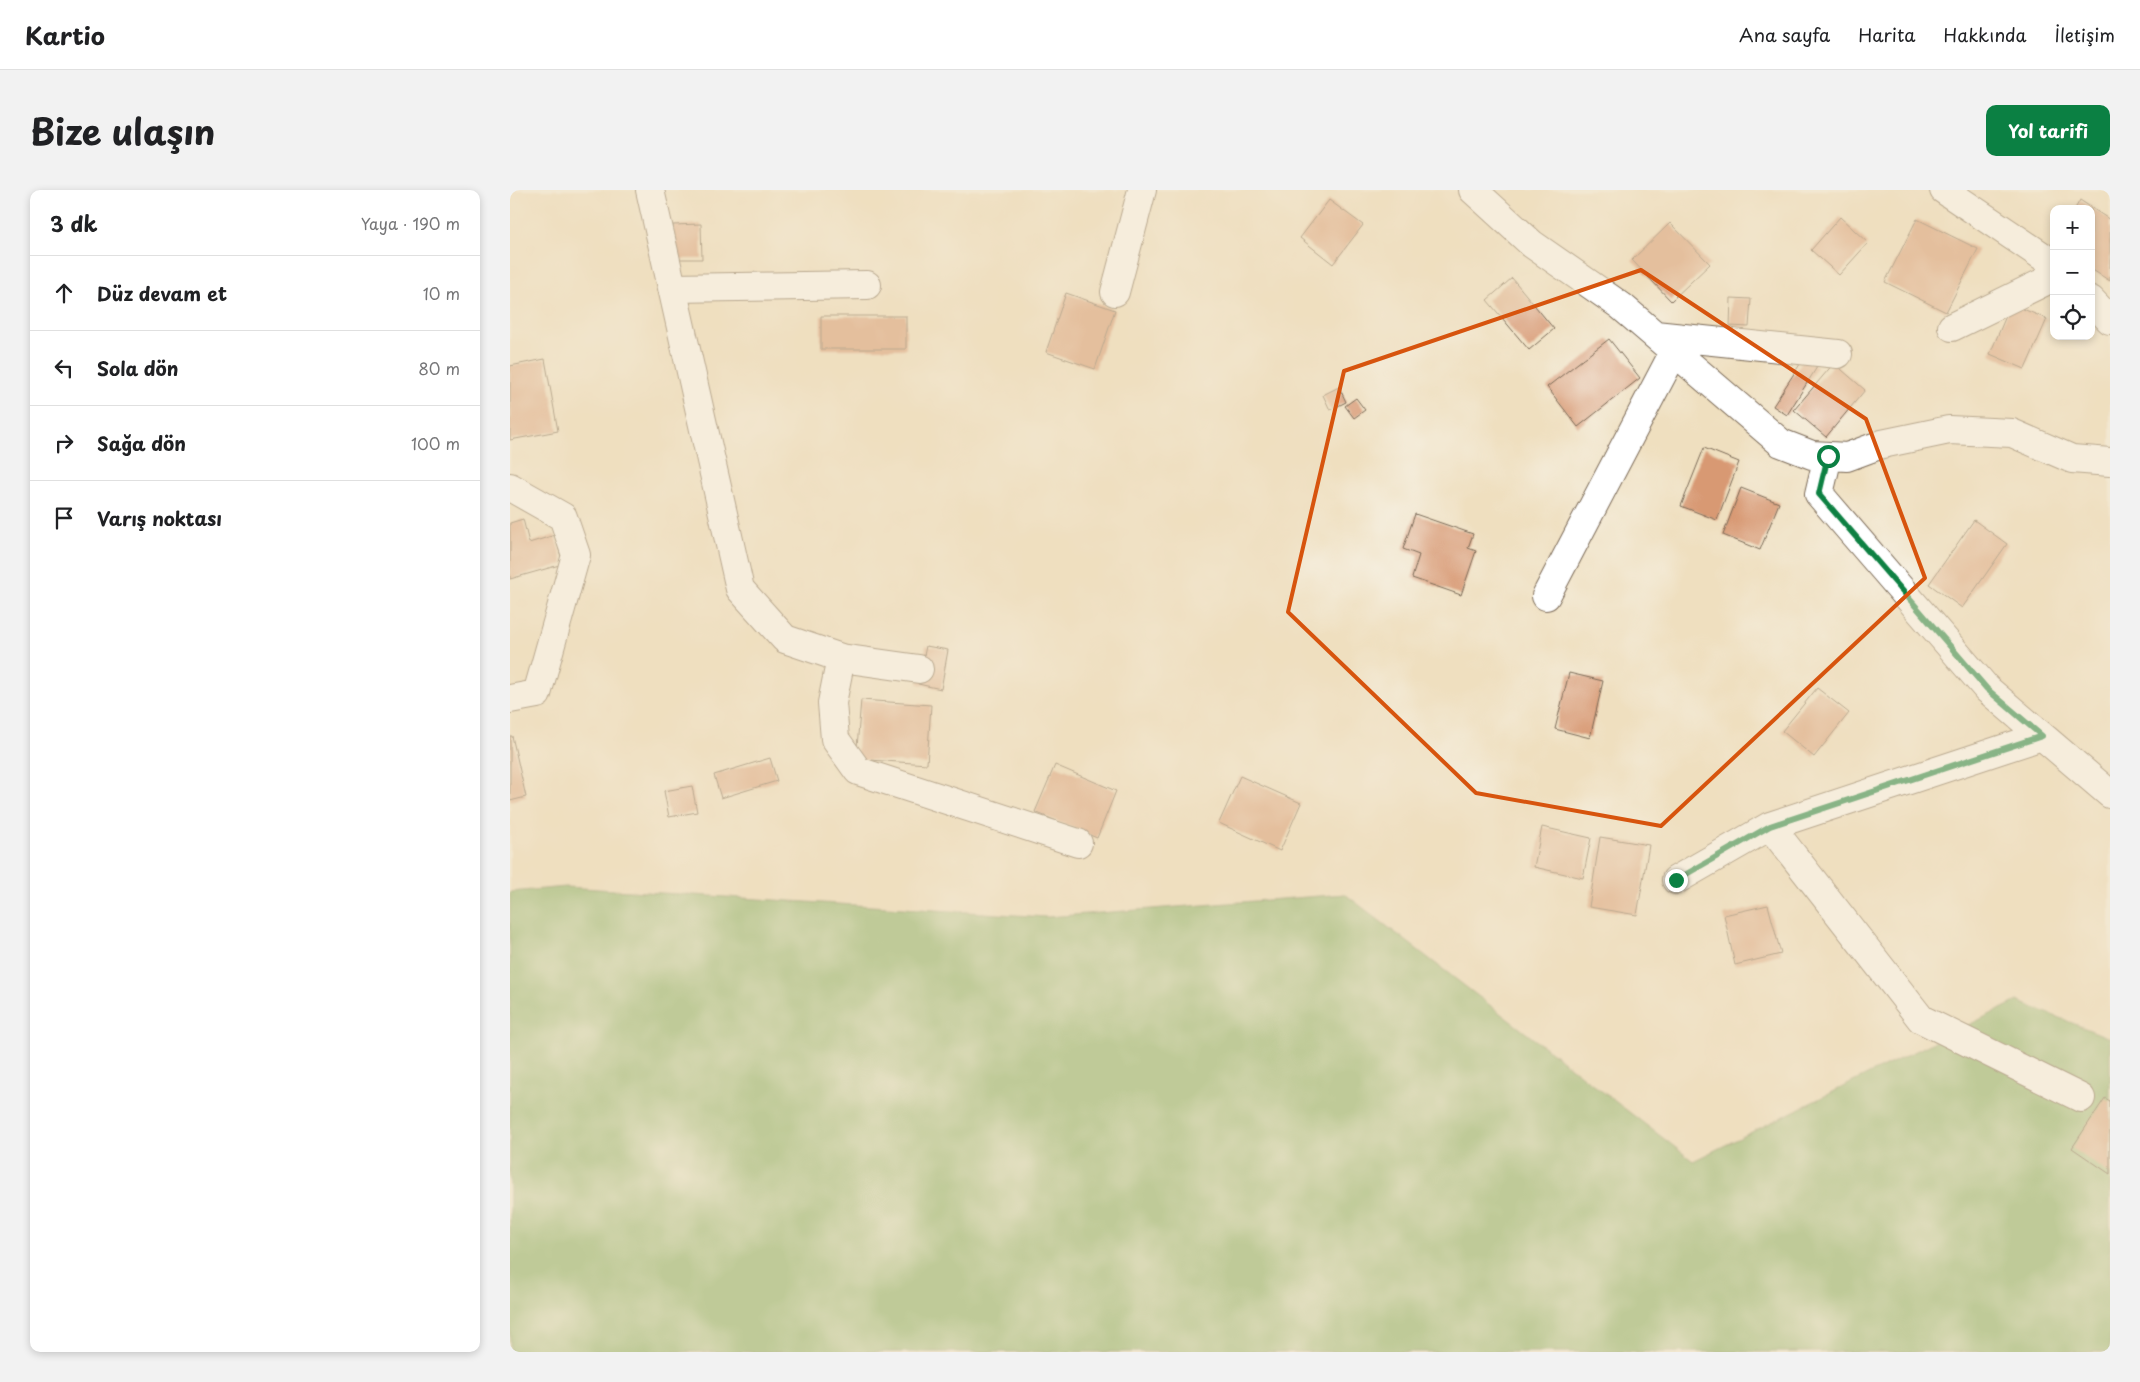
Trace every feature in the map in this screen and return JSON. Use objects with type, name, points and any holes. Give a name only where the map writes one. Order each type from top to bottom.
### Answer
[{"type":"street","points":[[650,190],[740,589],[785,638],[841,658],[919,669]]},
{"type":"street","points":[[1115,292],[1142,190]]},
{"type":"street","points":[[1473,190],[1532,244],[1621,306],[1781,443],[1812,455],[1847,457],[1882,444],[1949,430],[2012,433],[2072,459],[2110,462]]},
{"type":"street","points":[[1944,190],[2050,261]]},
{"type":"street","points":[[1952,327],[2050,279]]},
{"type":"street","points":[[672,288],[867,285]]},
{"type":"street","points":[[2095,304],[2110,320]]},
{"type":"street","points":[[1665,343],[1838,354]]},
{"type":"street","points":[[1546,596],[1665,343]]},
{"type":"street","points":[[1828,456],[1819,494],[1987,689],[2110,794]]},
{"type":"street","points":[[510,487],[563,517],[576,555],[537,694],[510,699]]},
{"type":"street","points":[[841,658],[832,703],[835,739],[858,771],[1078,843]]},
{"type":"street","points":[[1676,880],[1770,826],[2042,736]]},
{"type":"street","points":[[1770,826],[1921,1019],[2081,1098]]},
{"type":"highlighted area","points":[[1641,270],[1866,419],[1925,578],[1661,826],[1476,793],[1288,612],[1344,371]]},
{"type":"green space","points":[[566,887],[1047,917],[1345,894],[1693,1161],[2017,1001],[2110,1038],[2110,1352],[510,1352],[510,892]]},
{"type":"building","points":[[1329,200],[1363,225],[1333,264],[1300,238]]},
{"type":"building","points":[[2080,200],[2088,205],[2077,205]]},
{"type":"building","points":[[2095,210],[2110,220],[2110,281],[2095,272]]},
{"type":"building","points":[[1840,217],[1868,243],[1839,275],[1811,250]]},
{"type":"building","points":[[1917,219],[1978,249],[1946,312],[1885,282]]},
{"type":"building","points":[[1670,223],[1710,264],[1671,301],[1632,260]]},
{"type":"building","points":[[701,224],[702,259],[674,259],[673,225]]},
{"type":"building","points":[[1512,278],[1554,329],[1529,350],[1487,300]]},
{"type":"building","points":[[1066,293],[1115,310],[1095,369],[1046,352]]},
{"type":"building","points":[[1731,298],[1751,299],[1749,327],[1730,326]]},
{"type":"building","points":[[2011,304],[2047,319],[2025,369],[1990,354]]},
{"type":"building","points":[[821,316],[906,316],[906,349],[821,349]]},
{"type":"building","points":[[1609,339],[1640,378],[1578,427],[1547,387]]},
{"type":"building","points":[[1804,358],[1817,367],[1787,415],[1773,406]]},
{"type":"building","points":[[545,359],[558,431],[510,440],[510,366]]},
{"type":"building","points":[[1834,363],[1865,390],[1826,437],[1794,410]]},
{"type":"building","points":[[1339,387],[1346,402],[1330,410],[1323,395]]},
{"type":"building","points":[[1356,398],[1365,410],[1354,418],[1345,406]]},
{"type":"building","points":[[1704,448],[1739,462],[1717,520],[1681,506]]},
{"type":"building","points":[[1741,488],[1779,503],[1760,550],[1723,535]]},
{"type":"building","points":[[1415,514],[1473,534],[1468,548],[1476,551],[1461,595],[1412,578],[1419,555],[1403,549]]},
{"type":"building","points":[[523,519],[529,543],[555,535],[563,564],[510,579],[510,523]]},
{"type":"building","points":[[1974,520],[2007,544],[1962,608],[1929,584]]},
{"type":"building","points":[[926,646],[948,650],[941,689],[918,684]]},
{"type":"building","points":[[1569,673],[1603,681],[1590,738],[1555,729]]},
{"type":"building","points":[[1817,688],[1849,713],[1814,757],[1782,731]]},
{"type":"building","points":[[861,700],[931,705],[927,764],[856,759]]},
{"type":"building","points":[[510,736],[512,736],[526,797],[510,801]]},
{"type":"building","points":[[770,758],[777,781],[721,798],[714,775]]},
{"type":"building","points":[[1055,765],[1116,791],[1097,838],[1035,812]]},
{"type":"building","points":[[1240,776],[1301,803],[1280,851],[1219,823]]},
{"type":"building","points":[[692,786],[697,812],[669,817],[664,791]]},
{"type":"building","points":[[1542,827],[1591,838],[1583,878],[1534,867]]},
{"type":"building","points":[[1600,837],[1649,845],[1637,915],[1589,907]]},
{"type":"building","points":[[1768,905],[1781,954],[1735,965],[1724,915]]},
{"type":"building","points":[[2105,1098],[2110,1101],[2110,1174],[2072,1148]]},
{"type":"route","points":[[1676,880],[1770,826],[2042,736],[1987,689],[1819,494],[1828,456]]}]
